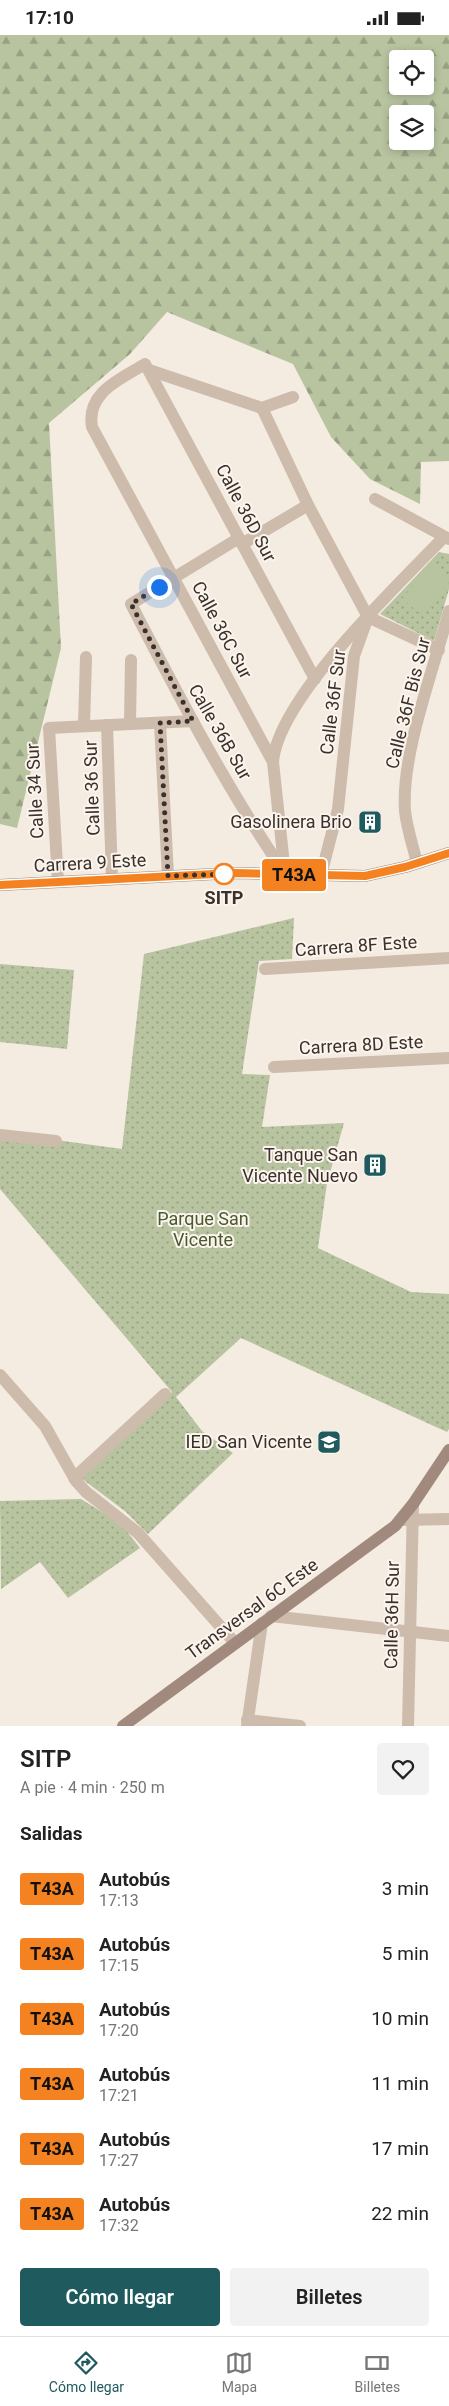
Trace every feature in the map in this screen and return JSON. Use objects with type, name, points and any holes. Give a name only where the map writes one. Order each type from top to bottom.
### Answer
[{"type":"main road","name":"Carrera 9 Este","points":[[0,885],[234,873],[365,876],[449,853]]},
{"type":"main road","points":[[406,1520],[413,1504],[449,1450]]},
{"type":"main road","name":"Transversal 6C Este","points":[[122,1726],[406,1520]]},
{"type":"street","points":[[147,367],[262,408],[293,397]]},
{"type":"street","name":"Calle 36C Sur","points":[[147,367],[100,393],[94,403],[91,415],[94,433],[274,762],[285,874]]},
{"type":"street","name":"Calle 36D Sur","points":[[147,367],[314,679]]},
{"type":"street","points":[[262,408],[308,505],[368,617],[439,650]]},
{"type":"street","points":[[274,762],[276,745],[282,729],[314,679],[368,617],[446,538],[375,499]]},
{"type":"street","points":[[174,578],[308,505]]},
{"type":"street","name":"Calle 36B Sur","points":[[174,578],[131,604],[193,721],[265,845],[285,874]]},
{"type":"street","name":"Calle 36F Bis Sur","points":[[417,863],[405,813],[405,794],[414,737],[449,611]]},
{"type":"street","name":"Calle 36F Sur","points":[[321,875],[338,809],[354,656],[368,617]]},
{"type":"street","points":[[86,657],[84,726],[193,721]]},
{"type":"street","points":[[130,724],[131,660]]},
{"type":"street","points":[[160,723],[168,876]]},
{"type":"street","name":"Calle 36 Sur","points":[[107,725],[112,879]]},
{"type":"street","name":"Calle 34 Sur","points":[[58,882],[49,727],[84,726]]},
{"type":"street","name":"Carrera 8F Este","points":[[265,969],[449,958]]},
{"type":"street","name":"Carrera 8D Este","points":[[274,1067],[449,1058]]},
{"type":"street","points":[[0,1135],[56,1141]]},
{"type":"street","points":[[0,1375],[45,1426],[74,1478],[86,1492],[138,1533],[235,1643]]},
{"type":"street","points":[[74,1478],[165,1394]]},
{"type":"street","points":[[406,1520],[449,1519]]},
{"type":"street","name":"Calle 36H Sur","points":[[406,1520],[410,1631],[408,1726]]},
{"type":"street","points":[[300,1726],[247,1723],[267,1620],[410,1631],[449,1636]]},
{"type":"green space","points":[[0,35],[449,35],[449,461],[421,462],[420,504],[370,479],[331,437],[293,364],[167,312],[130,354],[49,423],[61,648],[17,828],[0,824]]},
{"type":"green space","points":[[439,552],[449,554],[449,589],[434,641],[380,614]]},
{"type":"green space","points":[[431,563],[449,578],[449,582],[422,615],[402,599]]},
{"type":"green space","name":"Parque San Vicente","points":[[294,918],[292,959],[259,961],[242,1074],[270,1075],[262,1127],[344,1123],[327,1183],[318,1248],[411,1292],[449,1294],[449,1429],[447,1432],[241,1338],[176,1397],[202,1431],[233,1453],[148,1534],[126,1512],[81,1478],[172,1392],[0,1189],[0,1138],[56,1140],[122,1149],[144,954]]},
{"type":"green space","points":[[0,964],[74,970],[67,1049],[0,1042]]},
{"type":"green space","points":[[81,1499],[121,1524],[140,1548],[68,1598],[40,1562],[1,1589],[0,1501]]},
{"type":"bus line","name":"T43A","points":[[0,885],[234,873],[365,876],[405,867],[449,853]]},
{"type":"place","name":"Gasolinera Brio","points":[[370,822]]},
{"type":"place","name":"SITP","points":[[224,874]]},
{"type":"place","name":"Tanque San Vicente Nuevo","points":[[375,1165]]},
{"type":"place","name":"IED San Vicente","points":[[329,1442]]},
{"type":"route","points":[[159,587],[131,604],[193,721],[160,723],[168,876],[224,874]]}]
